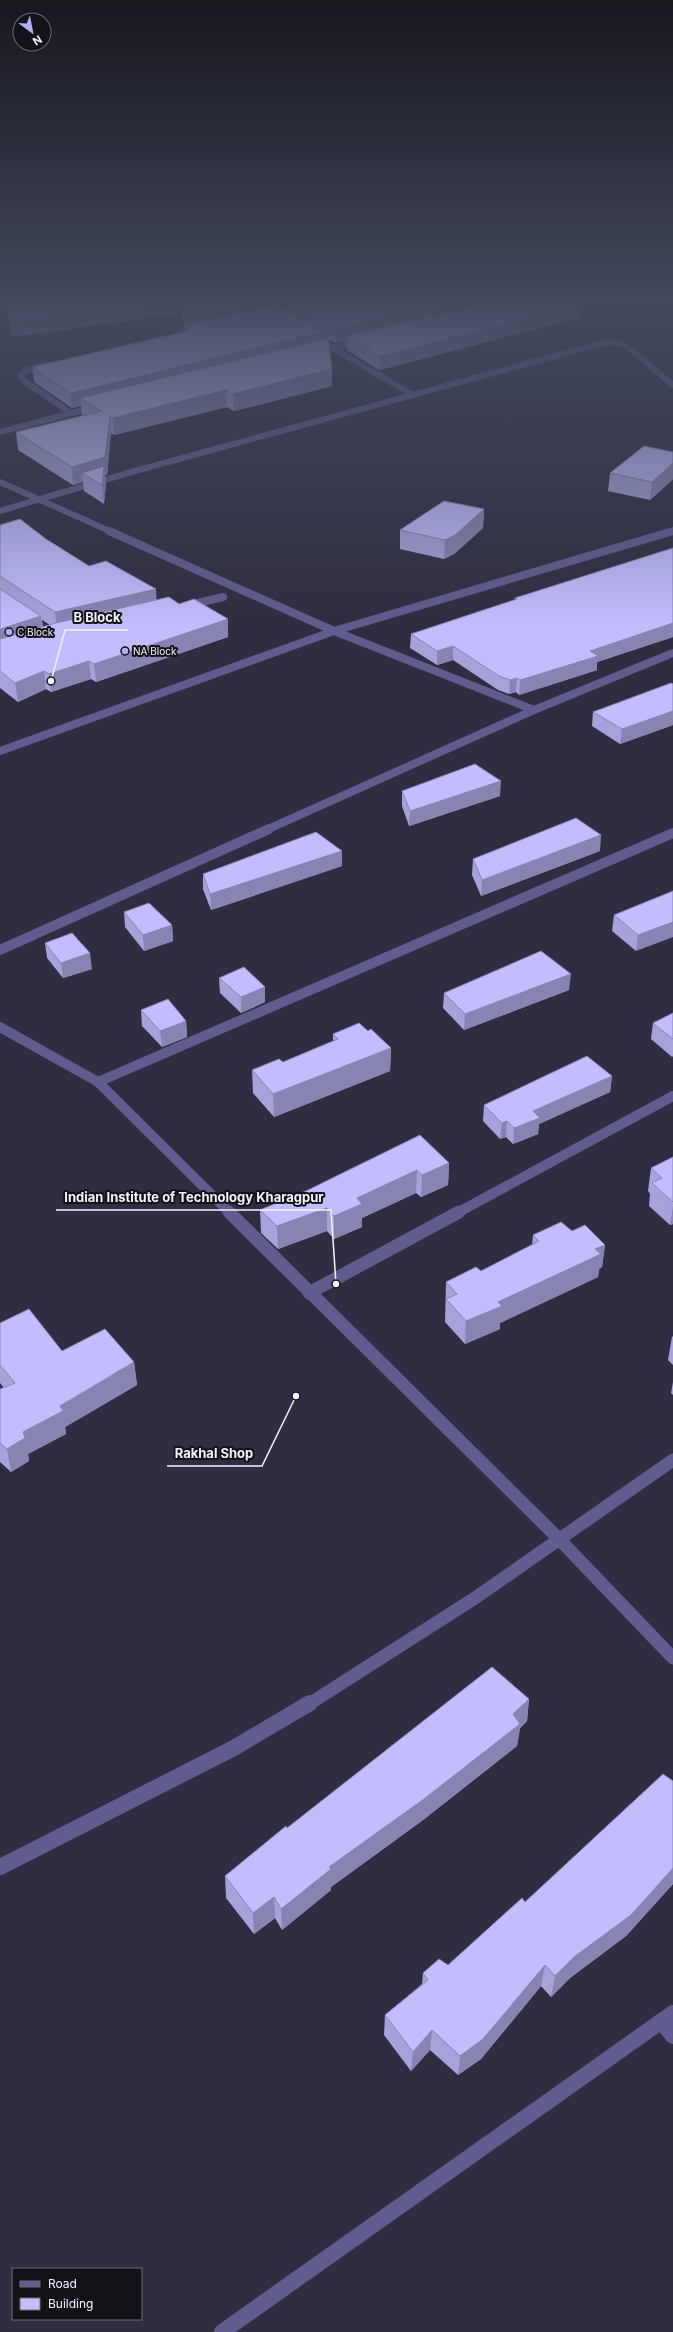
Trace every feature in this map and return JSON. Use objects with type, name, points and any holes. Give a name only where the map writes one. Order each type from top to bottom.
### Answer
[{"type":"street","points":[[62,407],[71,413]]},
{"type":"street","points":[[0,432],[95,407]]},
{"type":"street","points":[[0,511],[40,498],[370,407]]},
{"type":"street","points":[[0,482],[40,498],[334,631],[534,710]]},
{"type":"street","points":[[0,750],[334,631],[673,531]]},
{"type":"street","points":[[177,608],[223,597]]},
{"type":"street","points":[[0,950],[534,710],[673,653]]},
{"type":"street","points":[[98,1082],[673,833]]},
{"type":"street","points":[[0,1027],[98,1082],[309,1293],[559,1539],[673,1658]]},
{"type":"street","points":[[309,1293],[673,1096]]},
{"type":"street","points":[[0,1866],[232,1749],[297,1711],[475,1598],[673,1460]]},
{"type":"street","points":[[222,2332],[667,2017],[673,2036]]},
{"type":"shaded area","points":[[0,407],[673,407],[673,2332],[0,2332]]},
{"type":"building","points":[[95,407],[158,407],[113,418],[110,416],[105,457],[72,467],[16,432],[102,411]]},
{"type":"building","points":[[644,446],[673,452],[673,463],[652,482],[610,473]]},
{"type":"building","points":[[104,466],[102,485],[82,473]]},
{"type":"building","points":[[444,501],[484,509],[455,535],[445,540],[400,530]]},
{"type":"building","points":[[20,519],[46,539],[89,566],[106,561],[156,589],[55,612],[0,576],[0,525]]},
{"type":"building","points":[[673,548],[673,623],[590,651],[598,656],[520,680],[517,678],[510,680],[499,676],[453,646],[437,651],[411,634],[517,599],[515,598]]},
{"type":"building","points":[[0,589],[41,616],[0,629]]},
{"type":"building","points":[[169,597],[179,604],[194,599],[228,619],[94,664],[89,661],[49,674],[44,671],[15,683],[0,671],[0,639],[56,623]]},
{"type":"building","points":[[671,683],[673,684],[673,711],[622,729],[593,712]]},
{"type":"building","points":[[475,764],[501,781],[410,811],[402,791]]},
{"type":"building","points":[[576,818],[601,835],[482,880],[473,859]]},
{"type":"building","points":[[316,832],[342,851],[210,894],[203,874]]},
{"type":"building","points":[[673,891],[673,922],[638,935],[614,915]]},
{"type":"building","points":[[149,903],[172,925],[143,935],[124,912]]},
{"type":"building","points":[[72,933],[90,953],[61,963],[45,943]]},
{"type":"building","points":[[541,951],[571,974],[465,1014],[444,993]]},
{"type":"building","points":[[244,967],[265,987],[241,997],[219,978]]},
{"type":"building","points":[[168,999],[186,1021],[160,1031],[141,1010]]},
{"type":"building","points":[[673,1013],[673,1039],[653,1023]]},
{"type":"building","points":[[359,1023],[368,1031],[371,1029],[391,1048],[273,1094],[252,1070],[279,1059],[283,1062],[338,1039],[333,1034]]},
{"type":"building","points":[[587,1056],[612,1076],[533,1111],[540,1118],[514,1128],[507,1121],[502,1123],[484,1105]]},
{"type":"building","points":[[420,1135],[449,1163],[422,1175],[417,1170],[357,1198],[362,1204],[334,1216],[327,1208],[277,1226],[260,1210],[306,1191]]},
{"type":"building","points":[[673,1157],[673,1202],[652,1183],[662,1178],[651,1168]]},
{"type":"building","points":[[561,1222],[572,1231],[585,1225],[605,1245],[595,1249],[601,1254],[498,1302],[502,1306],[466,1321],[446,1299],[457,1294],[446,1282],[476,1267],[481,1271],[539,1241],[533,1235]]},
{"type":"building","points":[[29,1309],[62,1351],[105,1329],[134,1362],[60,1406],[63,1411],[23,1432],[25,1438],[7,1449],[0,1443],[0,1389],[15,1383],[0,1365],[0,1323]]},
{"type":"building","points":[[492,1667],[529,1699],[513,1714],[520,1724],[424,1799],[329,1867],[331,1869],[281,1909],[274,1897],[253,1913],[225,1876],[286,1826],[287,1828]]},
{"type":"building","points":[[663,1774],[673,1781],[673,1868],[631,1915],[574,1957],[555,1976],[545,1965],[483,2039],[460,2056],[432,2030],[413,2052],[385,2015],[428,1980],[423,1973],[439,1959],[448,1965],[522,1898],[525,1902]]},
{"type":"place","name":"C Block","points":[[9,632]]},
{"type":"place","name":"NA Block","points":[[125,651]]},
{"type":"place","name":"B Block","points":[[51,681]]},
{"type":"place","name":"Indian Institute of Technology Kharagpur","points":[[336,1284]]},
{"type":"place","name":"Rakhal Shop","points":[[296,1396]]}]
